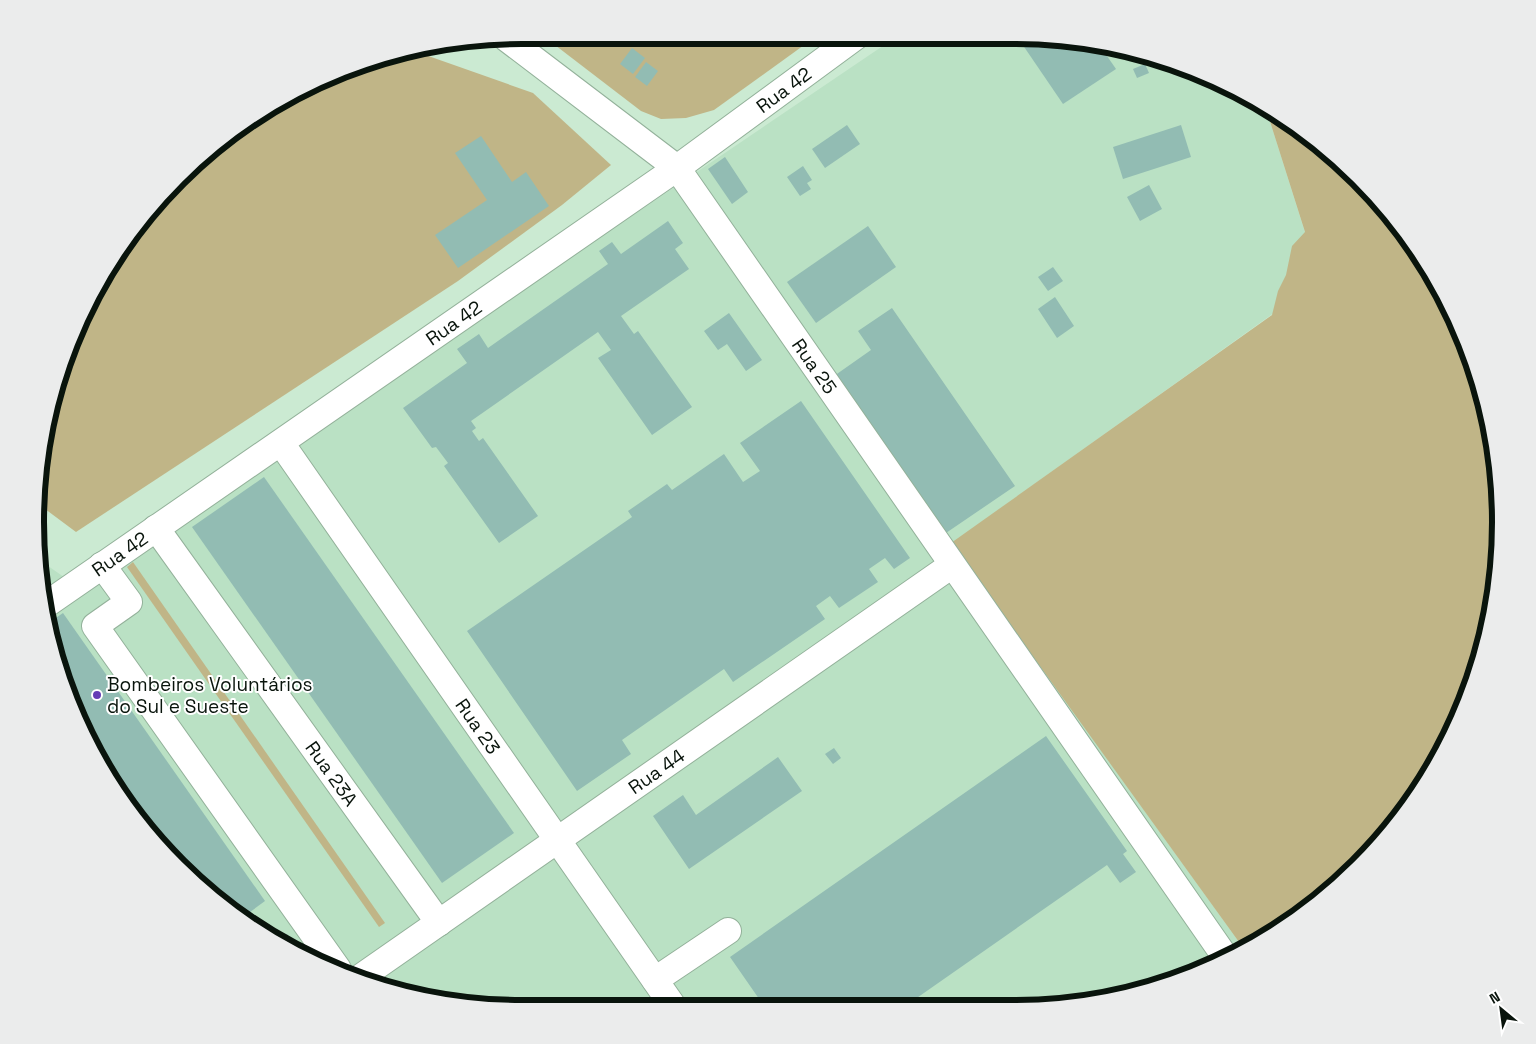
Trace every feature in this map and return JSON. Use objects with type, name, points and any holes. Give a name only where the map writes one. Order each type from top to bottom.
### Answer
[{"type":"street","name":"Rua 25","points":[[514,44],[677,168],[1222,953]]},
{"type":"street","name":"Rua 42","points":[[51,601],[677,168],[846,44]]},
{"type":"street","name":"Rua 23","points":[[281,443],[669,1000]]},
{"type":"street","name":"Rua 23A","points":[[156,528],[439,923]]},
{"type":"street","name":"Rua 44","points":[[365,974],[952,564]]},
{"type":"street","points":[[102,565],[129,602],[95,626],[332,961]]},
{"type":"street","points":[[655,980],[728,931]]},
{"type":"shaded area","points":[[554,44],[806,44],[714,110],[686,118],[661,119],[641,111]]},
{"type":"shaded area","points":[[886,44],[1045,45],[1107,53],[1168,69],[1197,80],[1226,93],[1269,117],[1320,280],[952,543],[1240,943],[1197,964],[1138,984],[1107,991],[1045,999],[1014,1000],[491,999],[429,991],[368,975],[310,951],[256,920],[231,901],[207,882],[162,837],[124,788],[93,734],[69,676],[53,615],[46,565],[81,589]]},
{"type":"shaded area","points":[[423,54],[533,93],[611,165],[562,205],[458,281],[76,532],[44,509],[45,491],[53,429],[60,398],[69,368],[93,310],[124,256],[162,207],[184,184],[207,162],[256,124],[303,97],[368,69]]},
{"type":"shaded area","points":[[1269,117],[1329,162],[1374,207],[1412,256],[1443,310],[1467,368],[1483,429],[1491,491],[1491,553],[1483,615],[1467,676],[1443,734],[1412,788],[1374,837],[1329,882],[1280,920],[1240,943],[951,543],[1272,315],[1278,291],[1286,275],[1292,246],[1305,232]]},
{"type":"shaded area","points":[[133,562],[385,923],[379,927],[127,567]]},
{"type":"building","points":[[1022,44],[1076,48],[1105,53],[1116,69],[1063,104]]},
{"type":"building","points":[[632,48],[645,58],[633,74],[620,64]]},
{"type":"building","points":[[646,62],[658,71],[647,86],[635,77]]},
{"type":"building","points":[[1145,64],[1149,73],[1137,78],[1133,69]]},
{"type":"building","points":[[847,125],[860,144],[825,168],[812,149]]},
{"type":"building","points":[[1181,125],[1191,157],[1123,179],[1113,147]]},
{"type":"building","points":[[481,136],[512,182],[526,172],[549,206],[458,268],[435,235],[487,200],[455,153]]},
{"type":"building","points":[[725,157],[748,192],[732,204],[708,169]]},
{"type":"building","points":[[803,166],[812,180],[807,183],[811,189],[800,196],[787,177]]},
{"type":"building","points":[[1149,185],[1162,209],[1140,221],[1127,197]]},
{"type":"building","points":[[668,221],[683,243],[675,249],[689,269],[621,316],[634,334],[638,331],[692,407],[652,435],[598,358],[611,350],[598,332],[471,421],[476,428],[472,431],[479,441],[483,438],[538,516],[499,543],[444,466],[448,463],[436,447],[432,448],[403,408],[467,363],[457,349],[479,334],[488,348],[608,264],[599,251],[612,242],[621,254]]},
{"type":"building","points":[[868,226],[896,267],[816,323],[787,282]]},
{"type":"building","points":[[1053,267],[1063,281],[1048,291],[1038,277]]},
{"type":"building","points":[[1055,297],[1074,326],[1057,338],[1038,309]]},
{"type":"building","points":[[892,308],[1015,486],[943,535],[834,376],[871,350],[858,331]]},
{"type":"building","points":[[729,313],[762,360],[746,371],[727,344],[718,350],[704,331]]},
{"type":"building","points":[[801,401],[910,558],[894,569],[885,558],[869,569],[878,582],[839,608],[830,596],[816,606],[825,619],[733,682],[724,669],[622,740],[631,754],[577,791],[467,631],[632,517],[628,511],[667,484],[672,490],[724,454],[743,482],[760,471],[740,443]]},
{"type":"building","points":[[264,477],[514,833],[442,883],[192,527]]},
{"type":"building","name":"Bombeiros Voluntários do Sul e Sueste","points":[[63,613],[265,901],[248,914],[207,882],[184,860],[162,837],[124,788],[93,734],[80,705],[69,676],[54,619]]},
{"type":"building","points":[[1046,736],[1127,851],[1123,854],[1136,872],[1120,883],[1107,865],[914,1000],[760,1000],[730,957]]},
{"type":"building","points":[[834,748],[841,758],[833,764],[825,754]]},
{"type":"building","points":[[778,757],[802,791],[689,869],[653,816],[683,795],[696,815]]},
{"type":"building","points":[[287,934],[291,941],[283,936]]},
{"type":"place","name":"Bombeiros Voluntários do Sul e Sueste","points":[[97,695]]}]
